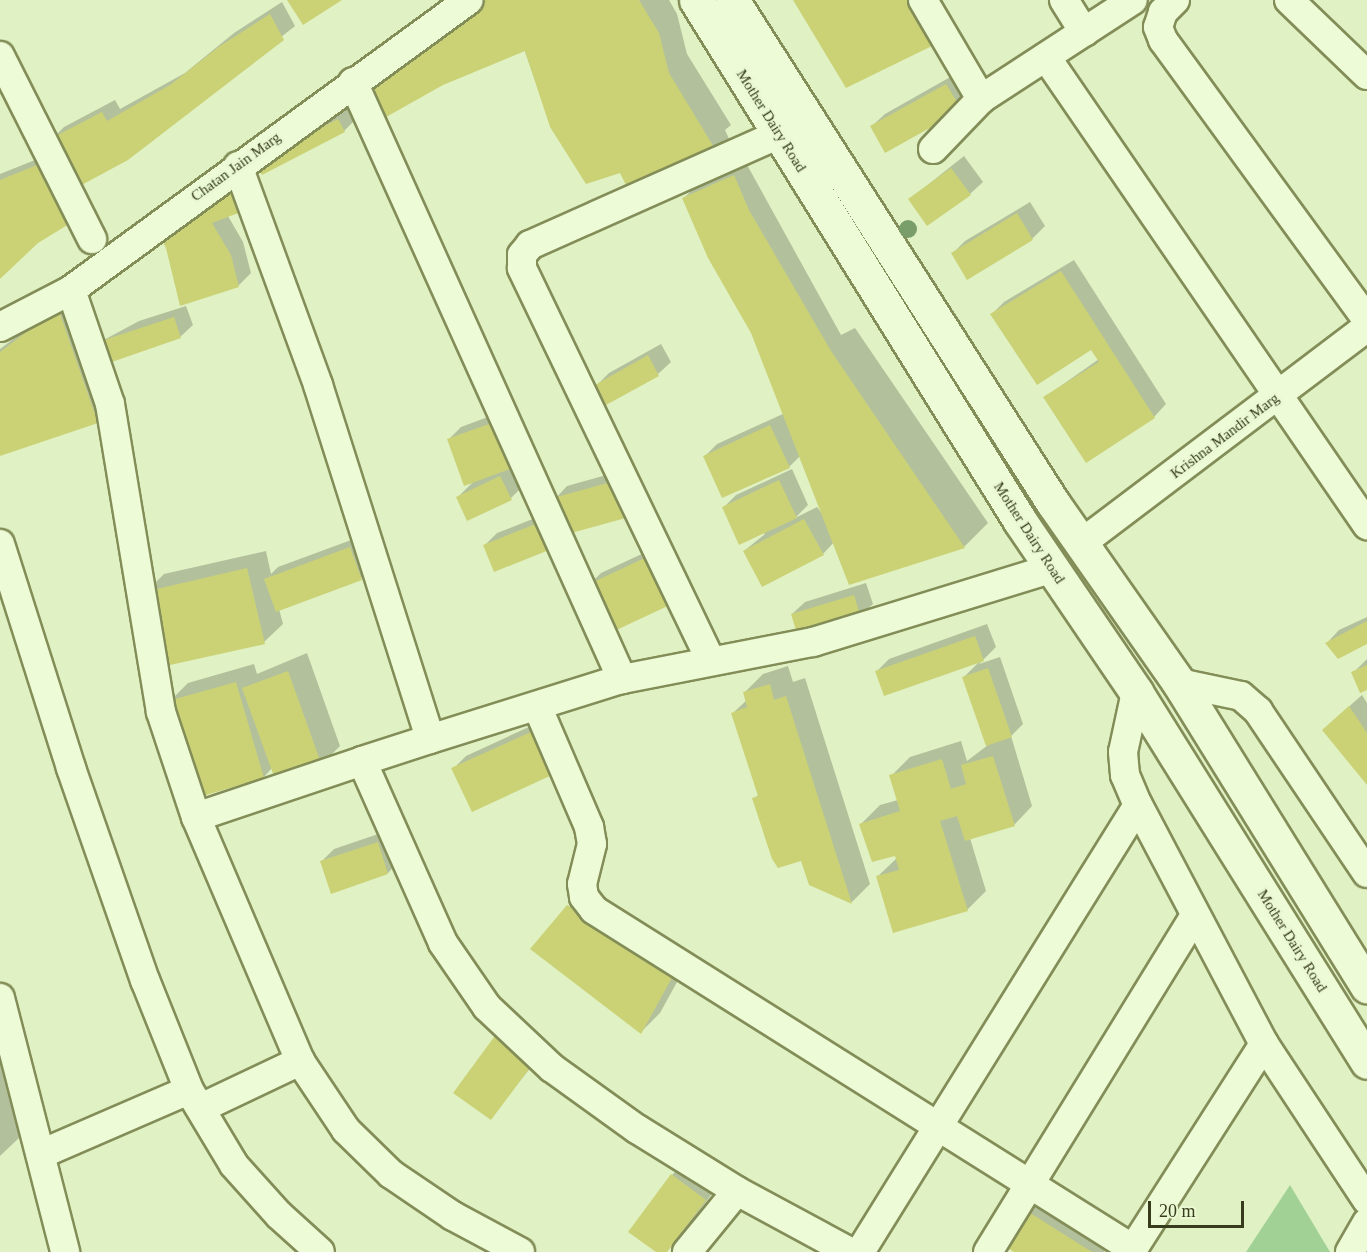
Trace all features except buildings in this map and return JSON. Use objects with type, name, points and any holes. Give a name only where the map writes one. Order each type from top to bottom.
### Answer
[{"type":"main road","name":"Mother Dairy Road","points":[[696,0],[1051,569],[1136,692],[1367,1062]]},
{"type":"main road","points":[[732,0],[1053,503],[1083,542],[1179,683],[1367,986]]},
{"type":"street","name":"Chatan Jain Marg","points":[[0,327],[71,290],[238,166],[469,0]]},
{"type":"street","points":[[923,0],[981,99]]},
{"type":"street","points":[[1064,0],[1084,32]]},
{"type":"street","points":[[933,149],[981,99],[1133,0]]},
{"type":"street","points":[[1175,0],[1163,12],[1158,27],[1163,40],[1367,320]]},
{"type":"street","points":[[1289,0],[1367,75]]},
{"type":"street","points":[[0,56],[92,239]]},
{"type":"street","points":[[1046,57],[1367,525]]},
{"type":"street","points":[[354,82],[621,679]]},
{"type":"street","points":[[710,659],[522,268],[522,255],[530,245],[779,134]]},
{"type":"street","points":[[238,166],[318,385],[430,739]]},
{"type":"street","points":[[71,290],[110,404],[161,712],[196,817],[300,1061],[346,1131],[391,1174],[453,1216],[519,1252]]},
{"type":"street","name":"Krishna Mandir Marg","points":[[1083,542],[1367,327]]},
{"type":"street","points":[[0,544],[71,768],[145,980],[195,1099],[234,1165],[279,1215],[320,1252]]},
{"type":"street","points":[[196,817],[362,761],[621,679],[710,659],[813,642],[1051,569]]},
{"type":"street","points":[[1179,683],[1241,696],[1258,711],[1367,873]]},
{"type":"street","points":[[1136,692],[1123,752],[1125,775],[1138,805],[1264,1044],[1367,1200]]},
{"type":"street","points":[[537,706],[589,826],[592,844],[582,884],[584,897],[594,910],[940,1124],[1132,1250],[1264,1044]]},
{"type":"street","points":[[362,761],[443,943],[487,1007],[552,1068],[637,1129],[737,1191],[850,1252]]},
{"type":"street","points":[[860,1252],[1138,805]]},
{"type":"street","points":[[988,1252],[1195,916]]},
{"type":"street","points":[[0,998],[65,1252]]},
{"type":"street","points":[[41,1154],[300,1061]]},
{"type":"street","points":[[687,1252],[737,1191]]},
{"type":"street","points":[[1350,1252],[1367,1224]]},
{"type":"green space","points":[[1290,1185],[1330,1252],[1246,1252]]}]
